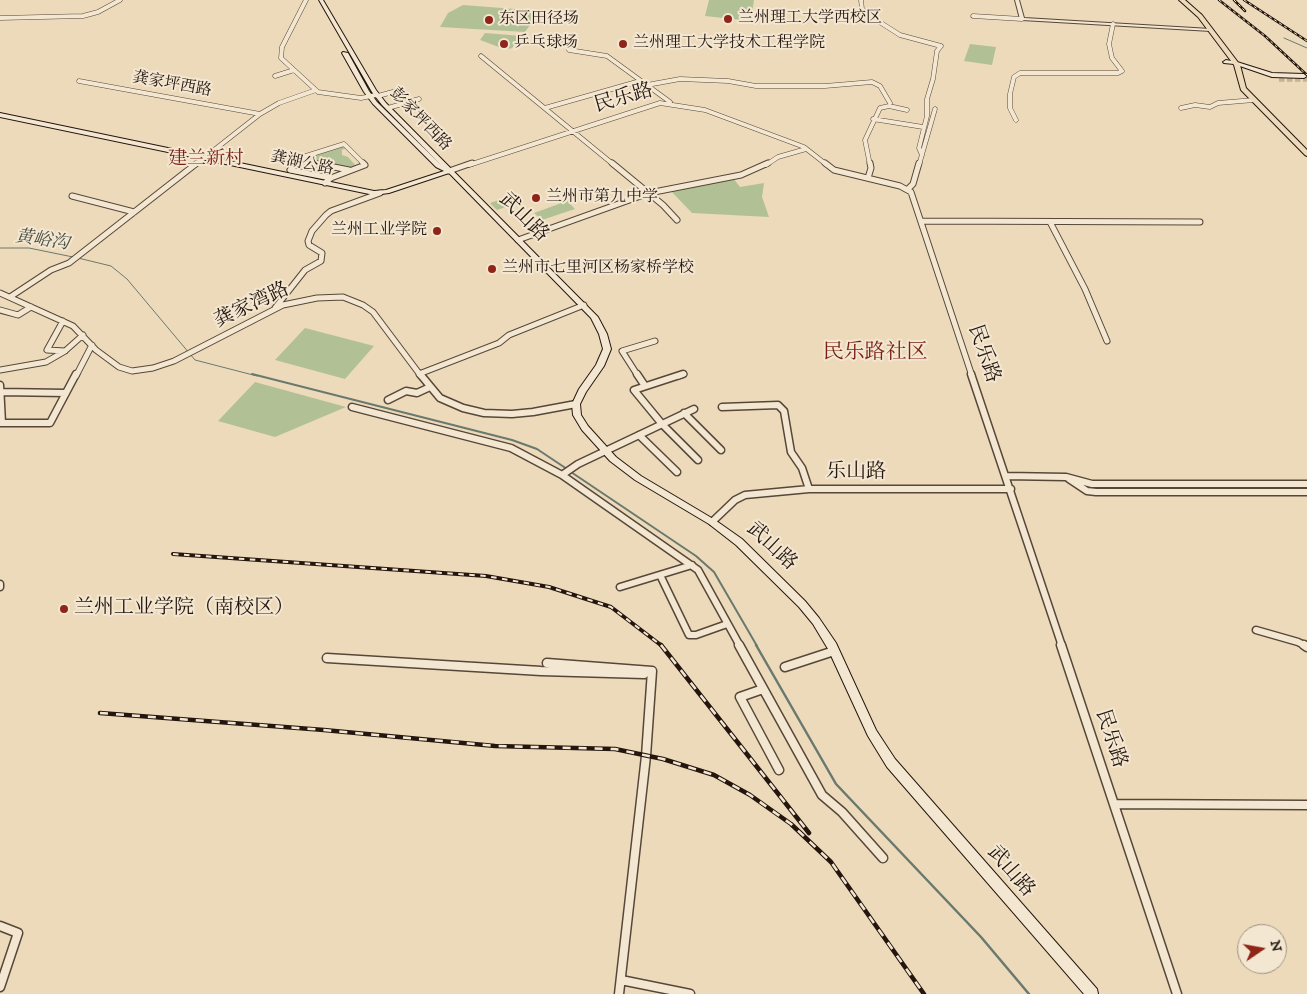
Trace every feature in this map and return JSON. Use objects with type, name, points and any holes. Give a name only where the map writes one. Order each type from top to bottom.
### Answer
[{"type":"highway","points":[[1176,0],[1190,12],[1232,64]]},
{"type":"highway","points":[[1182,0],[1197,12],[1211,30],[1232,64],[1242,86],[1307,154]]},
{"type":"main road","name":"彭家坪西路","points":[[315,0],[369,97],[438,166],[449,171]]},
{"type":"main road","name":"彭家坪西路","points":[[321,0],[378,95],[388,108],[449,171]]},
{"type":"main road","points":[[1232,64],[1272,75],[1304,76]]},
{"type":"main road","points":[[1232,64],[1279,79]]},
{"type":"main road","name":"龚湖公路","points":[[0,115],[380,193],[449,171]]},
{"type":"main road","name":"武山路","points":[[449,171],[584,305],[600,325],[606,349],[600,366],[582,391],[576,404],[577,415],[585,428],[605,451],[638,478],[712,522],[752,553],[802,604],[816,621],[834,651],[872,732],[891,763],[1092,994]]},
{"type":"street","points":[[0,18],[83,16],[98,12],[120,0]]},
{"type":"street","points":[[306,0],[280,53],[281,58],[316,90],[325,94],[361,98],[400,90]]},
{"type":"street","points":[[861,0],[862,9],[866,14],[883,26],[900,34],[941,46],[937,51],[933,79],[926,99],[927,116],[919,148],[922,155]]},
{"type":"street","points":[[1017,0],[1022,19]]},
{"type":"street","points":[[973,16],[1211,30]]},
{"type":"street","points":[[1016,120],[1010,108],[1010,94],[1014,77],[1020,73],[1122,72],[1112,58],[1109,44],[1113,24]]},
{"type":"street","points":[[569,50],[607,56],[673,104]]},
{"type":"street","points":[[481,56],[649,193],[677,220]]},
{"type":"street","points":[[275,76],[294,70]]},
{"type":"street","points":[[647,85],[680,79],[756,86],[824,86],[872,82],[880,86],[890,103]]},
{"type":"street","name":"龚家坪西路","points":[[79,81],[260,114]]},
{"type":"street","points":[[545,108],[640,81]]},
{"type":"street","points":[[10,297],[51,270],[69,263],[260,114],[278,103],[316,90]]},
{"type":"street","points":[[388,108],[419,99]]},
{"type":"street","points":[[1181,108],[1196,105],[1210,107],[1218,103],[1254,100]]},
{"type":"street","name":"民乐路","points":[[449,171],[573,132],[653,103],[673,104],[705,110],[806,149],[834,170],[908,189],[911,192],[1177,994]]},
{"type":"street","points":[[868,178],[871,168],[865,140],[873,119],[880,108],[884,106],[907,110]]},
{"type":"street","points":[[908,189],[913,184],[935,109]]},
{"type":"street","points":[[873,119],[924,126]]},
{"type":"street","points":[[325,183],[330,178],[365,165],[344,144],[306,156],[290,170],[330,178]]},
{"type":"street","points":[[518,240],[649,193],[741,174],[761,168],[778,157],[806,149]]},
{"type":"street","points":[[301,161],[350,171]]},
{"type":"street","points":[[273,311],[305,270],[321,261],[322,253],[309,245],[308,241],[312,231],[326,215],[339,208],[380,193]]},
{"type":"street","points":[[72,196],[134,212]]},
{"type":"street","points":[[921,221],[1200,222]]},
{"type":"street","points":[[1050,222],[1085,289],[1107,341]]},
{"type":"street","name":"龚家湾路","points":[[0,293],[73,326],[92,345],[119,367],[132,371],[164,366],[296,301],[317,298],[354,300],[364,305],[377,317],[440,398],[463,408],[484,413],[512,414],[533,412],[576,404]]},
{"type":"street","points":[[420,374],[499,343],[508,335],[584,305]]},
{"type":"street","points":[[0,310],[18,315],[31,307]]},
{"type":"street","points":[[63,321],[47,350],[65,351]]},
{"type":"street","points":[[0,370],[46,362],[65,351],[83,335]]},
{"type":"street","points":[[645,386],[622,351],[655,341]]},
{"type":"street","points":[[66,393],[1,388],[1,423],[50,423],[92,345]]},
{"type":"street","points":[[684,374],[634,390],[662,424],[698,460]]},
{"type":"street","points":[[388,400],[406,391],[417,393],[430,387]]},
{"type":"street","points":[[722,407],[778,405],[784,411],[791,452],[802,468],[809,489]]},
{"type":"street","points":[[352,407],[511,448],[563,474],[698,570],[822,796],[842,812],[883,858]]},
{"type":"street","points":[[563,474],[578,464],[694,409]]},
{"type":"street","points":[[684,414],[722,450]]},
{"type":"street","points":[[639,435],[677,472]]},
{"type":"street","points":[[1006,476],[1066,476],[1092,484],[1307,484]]},
{"type":"street","points":[[1066,476],[1082,488],[1096,492],[1307,492]]},
{"type":"street","points":[[1259,484],[1264,492]]},
{"type":"street","name":"乐山路","points":[[712,522],[735,500],[745,495],[762,495],[809,489],[1011,489]]},
{"type":"street","points":[[620,587],[692,566]]},
{"type":"street","points":[[660,575],[689,635],[696,635],[727,624]]},
{"type":"street","points":[[1256,630],[1298,642],[1307,647]]},
{"type":"street","points":[[785,667],[834,651]]},
{"type":"street","points":[[327,658],[541,671],[652,674]]},
{"type":"street","points":[[547,663],[652,671],[646,756],[619,994]]},
{"type":"street","points":[[763,689],[740,697],[779,770]]},
{"type":"street","points":[[1114,804],[1307,805]]},
{"type":"street","points":[[0,926],[18,933],[0,987]]},
{"type":"street","points":[[621,980],[690,994]]},
{"type":"green space","points":[[709,0],[754,0],[751,21],[705,16]]},
{"type":"green space","name":"东区田径场","points":[[463,5],[540,11],[525,32],[440,27],[448,13]]},
{"type":"green space","name":"乒乓球场","points":[[485,33],[522,36],[515,48],[504,49],[480,40]]},
{"type":"green space","points":[[549,38],[571,39],[564,47],[555,49],[542,47]]},
{"type":"green space","points":[[970,44],[996,47],[992,65],[964,61]]},
{"type":"green space","points":[[343,145],[346,148],[342,150],[342,155],[348,157],[357,167],[351,169],[307,160],[313,155]]},
{"type":"green space","points":[[733,178],[740,187],[764,183],[762,197],[769,217],[692,213],[670,190]]},
{"type":"green space","points":[[516,194],[523,201],[497,210],[490,203]]},
{"type":"green space","points":[[567,201],[575,209],[542,220],[534,213]]},
{"type":"green space","points":[[305,328],[374,346],[345,379],[275,360]]},
{"type":"green space","points":[[255,382],[346,407],[275,437],[218,421]]},
{"type":"waterway","points":[[1284,38],[1307,48]]},
{"type":"waterway","name":"黄峪沟","points":[[0,248],[29,248],[73,257]]},
{"type":"waterway","points":[[78,258],[111,266],[127,279],[195,360],[257,376]]},
{"type":"waterway","points":[[252,374],[512,440],[537,449],[567,469]]},
{"type":"waterway","points":[[571,472],[696,556],[714,572],[757,646]]},
{"type":"waterway","points":[[756,645],[836,784],[981,937],[1029,994]]},
{"type":"tunnel","points":[[1279,79],[1307,79]]},
{"type":"railway","points":[[1219,0],[1265,36],[1307,75]]},
{"type":"railway","points":[[1234,0],[1245,11]]},
{"type":"railway","points":[[1244,0],[1307,41]]},
{"type":"railway","points":[[173,554],[486,576],[549,587],[611,607],[661,646]]},
{"type":"railway","points":[[661,646],[809,833]]},
{"type":"railway","points":[[100,713],[324,730],[495,746],[615,749],[663,759],[714,775],[750,795],[791,824],[831,862],[924,994]]},
{"type":"place","name":"兰州理工大学西校区","points":[[728,19]]},
{"type":"place","name":"东区田径场","points":[[489,20]]},
{"type":"place","name":"乒乓球场","points":[[504,44]]},
{"type":"place","name":"兰州理工大学技术工程学院","points":[[623,44]]},
{"type":"place","name":"兰州市第九中学","points":[[536,198]]},
{"type":"place","name":"兰州工业学院","points":[[437,231]]},
{"type":"place","name":"兰州市七里河区杨家桥学校","points":[[492,269]]},
{"type":"place","name":"兰州工业学院（南校区）","points":[[64,609]]},
{"type":"district","name":"建兰新村","points":[[206,160]]},
{"type":"district","name":"民乐路社区","points":[[875,354]]}]
